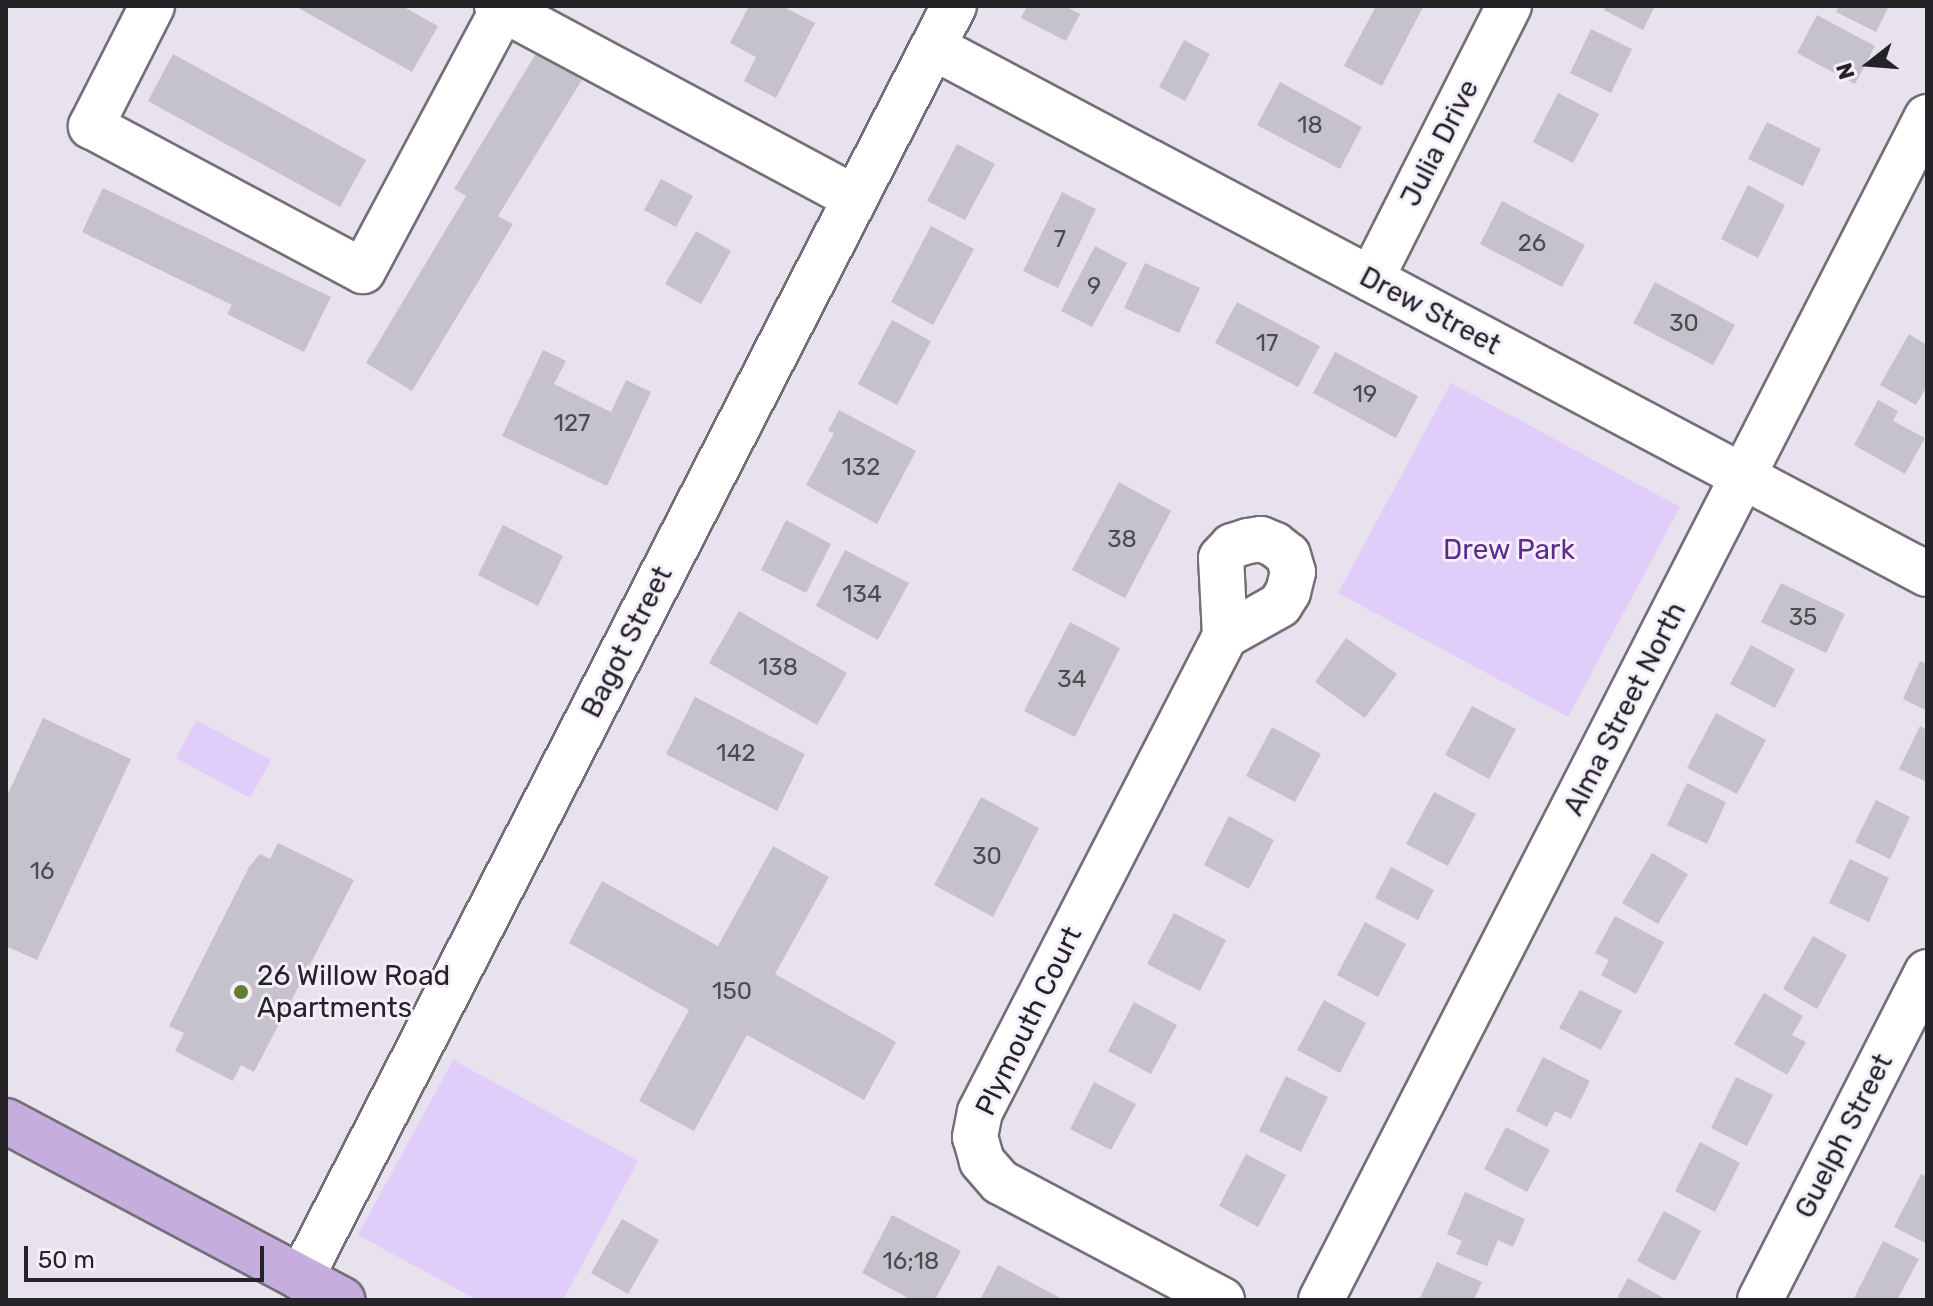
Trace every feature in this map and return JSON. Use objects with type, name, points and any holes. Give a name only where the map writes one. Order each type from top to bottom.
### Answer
[{"type":"main road","points":[[6,1121],[342,1300]]},
{"type":"street","points":[[152,6],[91,126],[363,271],[500,8],[855,198]]},
{"type":"street","name":"Bagot Street","points":[[301,1278],[954,6]]},
{"type":"street","name":"Julia Drive","points":[[1371,279],[1509,6]]},
{"type":"street","name":"Drew Street","points":[[933,47],[1927,574]]},
{"type":"street","name":"Alma Street North","points":[[1321,1300],[1927,117]]},
{"type":"street","name":"Plymouth Court","points":[[1222,1300],[1000,1182],[982,1161],[975,1137],[980,1112],[1225,636]]},
{"type":"street","name":"Guelph Street","points":[[1760,1300],[1927,972]]},
{"type":"green space","name":"Drew Park","points":[[1451,383],[1680,507],[1568,717],[1338,593]]},
{"type":"green space","points":[[196,720],[271,760],[250,798],[176,758]]},
{"type":"green space","points":[[453,1060],[638,1161],[563,1300],[477,1300],[358,1235]]},
{"type":"building","points":[[295,6],[402,6],[438,26],[412,72]]},
{"type":"building","points":[[749,6],[782,6],[815,23],[776,98],[744,81],[756,57],[730,43]]},
{"type":"building","points":[[1027,6],[1065,6],[1080,14],[1066,41],[1021,18]]},
{"type":"building","points":[[1376,6],[1423,7],[1382,86],[1344,66]]},
{"type":"building","points":[[1606,6],[1655,6],[1643,30],[1604,10]]},
{"type":"building","points":[[1839,6],[1889,6],[1876,32],[1836,12]]},
{"type":"building","points":[[1817,15],[1875,46],[1855,84],[1797,53]]},
{"type":"building","points":[[1591,29],[1632,49],[1611,93],[1570,73]]},
{"type":"building","points":[[1184,40],[1210,54],[1185,101],[1159,87]]},
{"type":"building","points":[[540,47],[585,75],[498,216],[513,224],[412,391],[366,363],[466,196],[454,189]]},
{"type":"building","points":[[173,54],[366,160],[340,207],[148,101]]},
{"type":"building","points":[[1280,82],[1362,127],[1340,169],[1257,125]]},
{"type":"building","points":[[1558,93],[1599,114],[1573,163],[1533,142]]},
{"type":"building","points":[[1767,122],[1821,149],[1803,186],[1748,159]]},
{"type":"building","points":[[957,144],[995,164],[965,220],[927,201]]},
{"type":"building","points":[[661,179],[693,196],[676,227],[644,210]]},
{"type":"building","points":[[1748,185],[1785,205],[1758,258],[1721,239]]},
{"type":"building","points":[[103,188],[331,297],[304,352],[227,314],[232,305],[82,232]]},
{"type":"building","points":[[1062,192],[1096,209],[1058,288],[1023,271]]},
{"type":"building","points":[[1502,201],[1585,245],[1562,287],[1480,244]]},
{"type":"building","points":[[931,226],[974,249],[933,325],[891,302]]},
{"type":"building","points":[[696,231],[731,251],[701,304],[665,284]]},
{"type":"building","points":[[1095,246],[1127,263],[1092,327],[1061,311]]},
{"type":"building","points":[[1145,263],[1200,288],[1179,333],[1124,308]]},
{"type":"building","points":[[1655,282],[1735,325],[1713,365],[1633,323]]},
{"type":"building","points":[[1237,302],[1320,346],[1298,387],[1215,343]]},
{"type":"building","points":[[892,320],[931,341],[897,405],[858,384]]},
{"type":"building","points":[[1909,334],[1927,345],[1927,386],[1916,405],[1880,385]]},
{"type":"building","points":[[543,350],[566,361],[554,384],[611,412],[626,380],[651,392],[607,486],[502,436]]},
{"type":"building","points":[[1335,352],[1418,396],[1396,438],[1313,393]]},
{"type":"building","points":[[1878,400],[1898,411],[1893,421],[1925,438],[1905,474],[1854,445]]},
{"type":"building","points":[[839,410],[916,451],[877,524],[806,485],[834,433],[828,431]]},
{"type":"building","points":[[1119,482],[1171,511],[1125,598],[1072,570]]},
{"type":"building","points":[[786,520],[831,544],[806,593],[761,570]]},
{"type":"building","points":[[503,525],[563,556],[538,606],[478,575]]},
{"type":"building","points":[[845,550],[909,583],[878,640],[816,606]]},
{"type":"building","points":[[1781,583],[1845,614],[1826,653],[1761,622]]},
{"type":"building","points":[[739,611],[847,673],[817,725],[709,663]]},
{"type":"building","points":[[1070,622],[1120,648],[1075,737],[1024,711]]},
{"type":"building","points":[[1346,638],[1397,674],[1365,718],[1315,682]]},
{"type":"building","points":[[1751,645],[1795,669],[1775,708],[1730,684]]},
{"type":"building","points":[[1920,661],[1927,664],[1927,711],[1903,699]]},
{"type":"building","points":[[695,697],[805,754],[777,811],[666,754]]},
{"type":"building","points":[[1472,706],[1516,729],[1489,779],[1445,755]]},
{"type":"building","points":[[1716,713],[1766,740],[1737,794],[1687,768]]},
{"type":"building","points":[[43,718],[131,759],[37,960],[6,946],[6,798]]},
{"type":"building","points":[[1920,726],[1927,730],[1927,782],[1899,769]]},
{"type":"building","points":[[1272,727],[1321,754],[1295,802],[1246,776]]},
{"type":"building","points":[[1687,783],[1726,802],[1707,844],[1667,825]]},
{"type":"building","points":[[1434,792],[1476,814],[1448,866],[1406,844]]},
{"type":"building","points":[[981,797],[1039,828],[993,917],[934,885]]},
{"type":"building","points":[[1876,800],[1910,817],[1890,859],[1855,842]]},
{"type":"building","points":[[1229,816],[1274,840],[1249,889],[1204,865]]},
{"type":"building","name":"26 Willow Road Apartments","points":[[278,843],[354,880],[254,1072],[241,1065],[233,1081],[175,1051],[184,1033],[169,1026],[249,867],[260,854],[270,859]]},
{"type":"building","points":[[773,846],[829,877],[775,974],[896,1042],[864,1100],[747,1035],[694,1131],[639,1101],[689,1010],[569,943],[602,881],[718,946]]},
{"type":"building","points":[[1652,853],[1688,874],[1658,924],[1622,903]]},
{"type":"building","points":[[1850,859],[1889,878],[1869,922],[1829,903]]},
{"type":"building","points":[[1391,867],[1434,890],[1418,920],[1375,898]]},
{"type":"building","points":[[1174,913],[1226,940],[1200,991],[1147,964]]},
{"type":"building","points":[[1615,916],[1664,942],[1636,994],[1601,975],[1609,960],[1595,953]]},
{"type":"building","points":[[1365,922],[1406,944],[1378,997],[1337,975]]},
{"type":"building","points":[[1813,936],[1847,955],[1817,1009],[1783,989]]},
{"type":"building","points":[[1580,990],[1622,1011],[1601,1050],[1559,1028]]},
{"type":"building","points":[[1764,993],[1803,1016],[1792,1035],[1806,1042],[1787,1075],[1734,1044]]},
{"type":"building","points":[[1324,1000],[1366,1023],[1340,1073],[1297,1050]]},
{"type":"building","points":[[1134,1002],[1177,1025],[1151,1074],[1108,1051]]},
{"type":"building","points":[[1543,1057],[1590,1081],[1571,1119],[1555,1111],[1547,1127],[1516,1111]]},
{"type":"building","points":[[1286,1076],[1328,1097],[1301,1152],[1259,1131]]},
{"type":"building","points":[[1736,1077],[1773,1095],[1747,1146],[1711,1128]]},
{"type":"building","points":[[1094,1082],[1136,1104],[1111,1150],[1070,1129]]},
{"type":"building","points":[[1506,1127],[1550,1150],[1527,1192],[1484,1169]]},
{"type":"building","points":[[1700,1142],[1740,1163],[1715,1212],[1675,1191]]},
{"type":"building","points":[[1246,1154],[1286,1175],[1258,1227],[1219,1206]]},
{"type":"building","points":[[1921,1174],[1927,1177],[1927,1244],[1894,1227]]},
{"type":"building","points":[[1465,1192],[1525,1219],[1513,1247],[1498,1240],[1487,1266],[1456,1254],[1462,1241],[1447,1234]]},
{"type":"building","points":[[1664,1211],[1701,1231],[1675,1281],[1637,1261]]},
{"type":"building","points":[[892,1215],[961,1251],[935,1300],[912,1300],[862,1273]]},
{"type":"building","points":[[622,1219],[659,1240],[628,1294],[591,1273]]},
{"type":"building","points":[[1883,1241],[1919,1259],[1897,1300],[1853,1300]]},
{"type":"building","points":[[1437,1262],[1482,1282],[1474,1300],[1419,1300]]},
{"type":"building","points":[[998,1265],[1064,1300],[980,1300]]},
{"type":"building","points":[[1628,1278],[1667,1300],[1616,1300]]},
{"type":"place","name":"26 Willow Road Apartments","points":[[241,992]]}]
